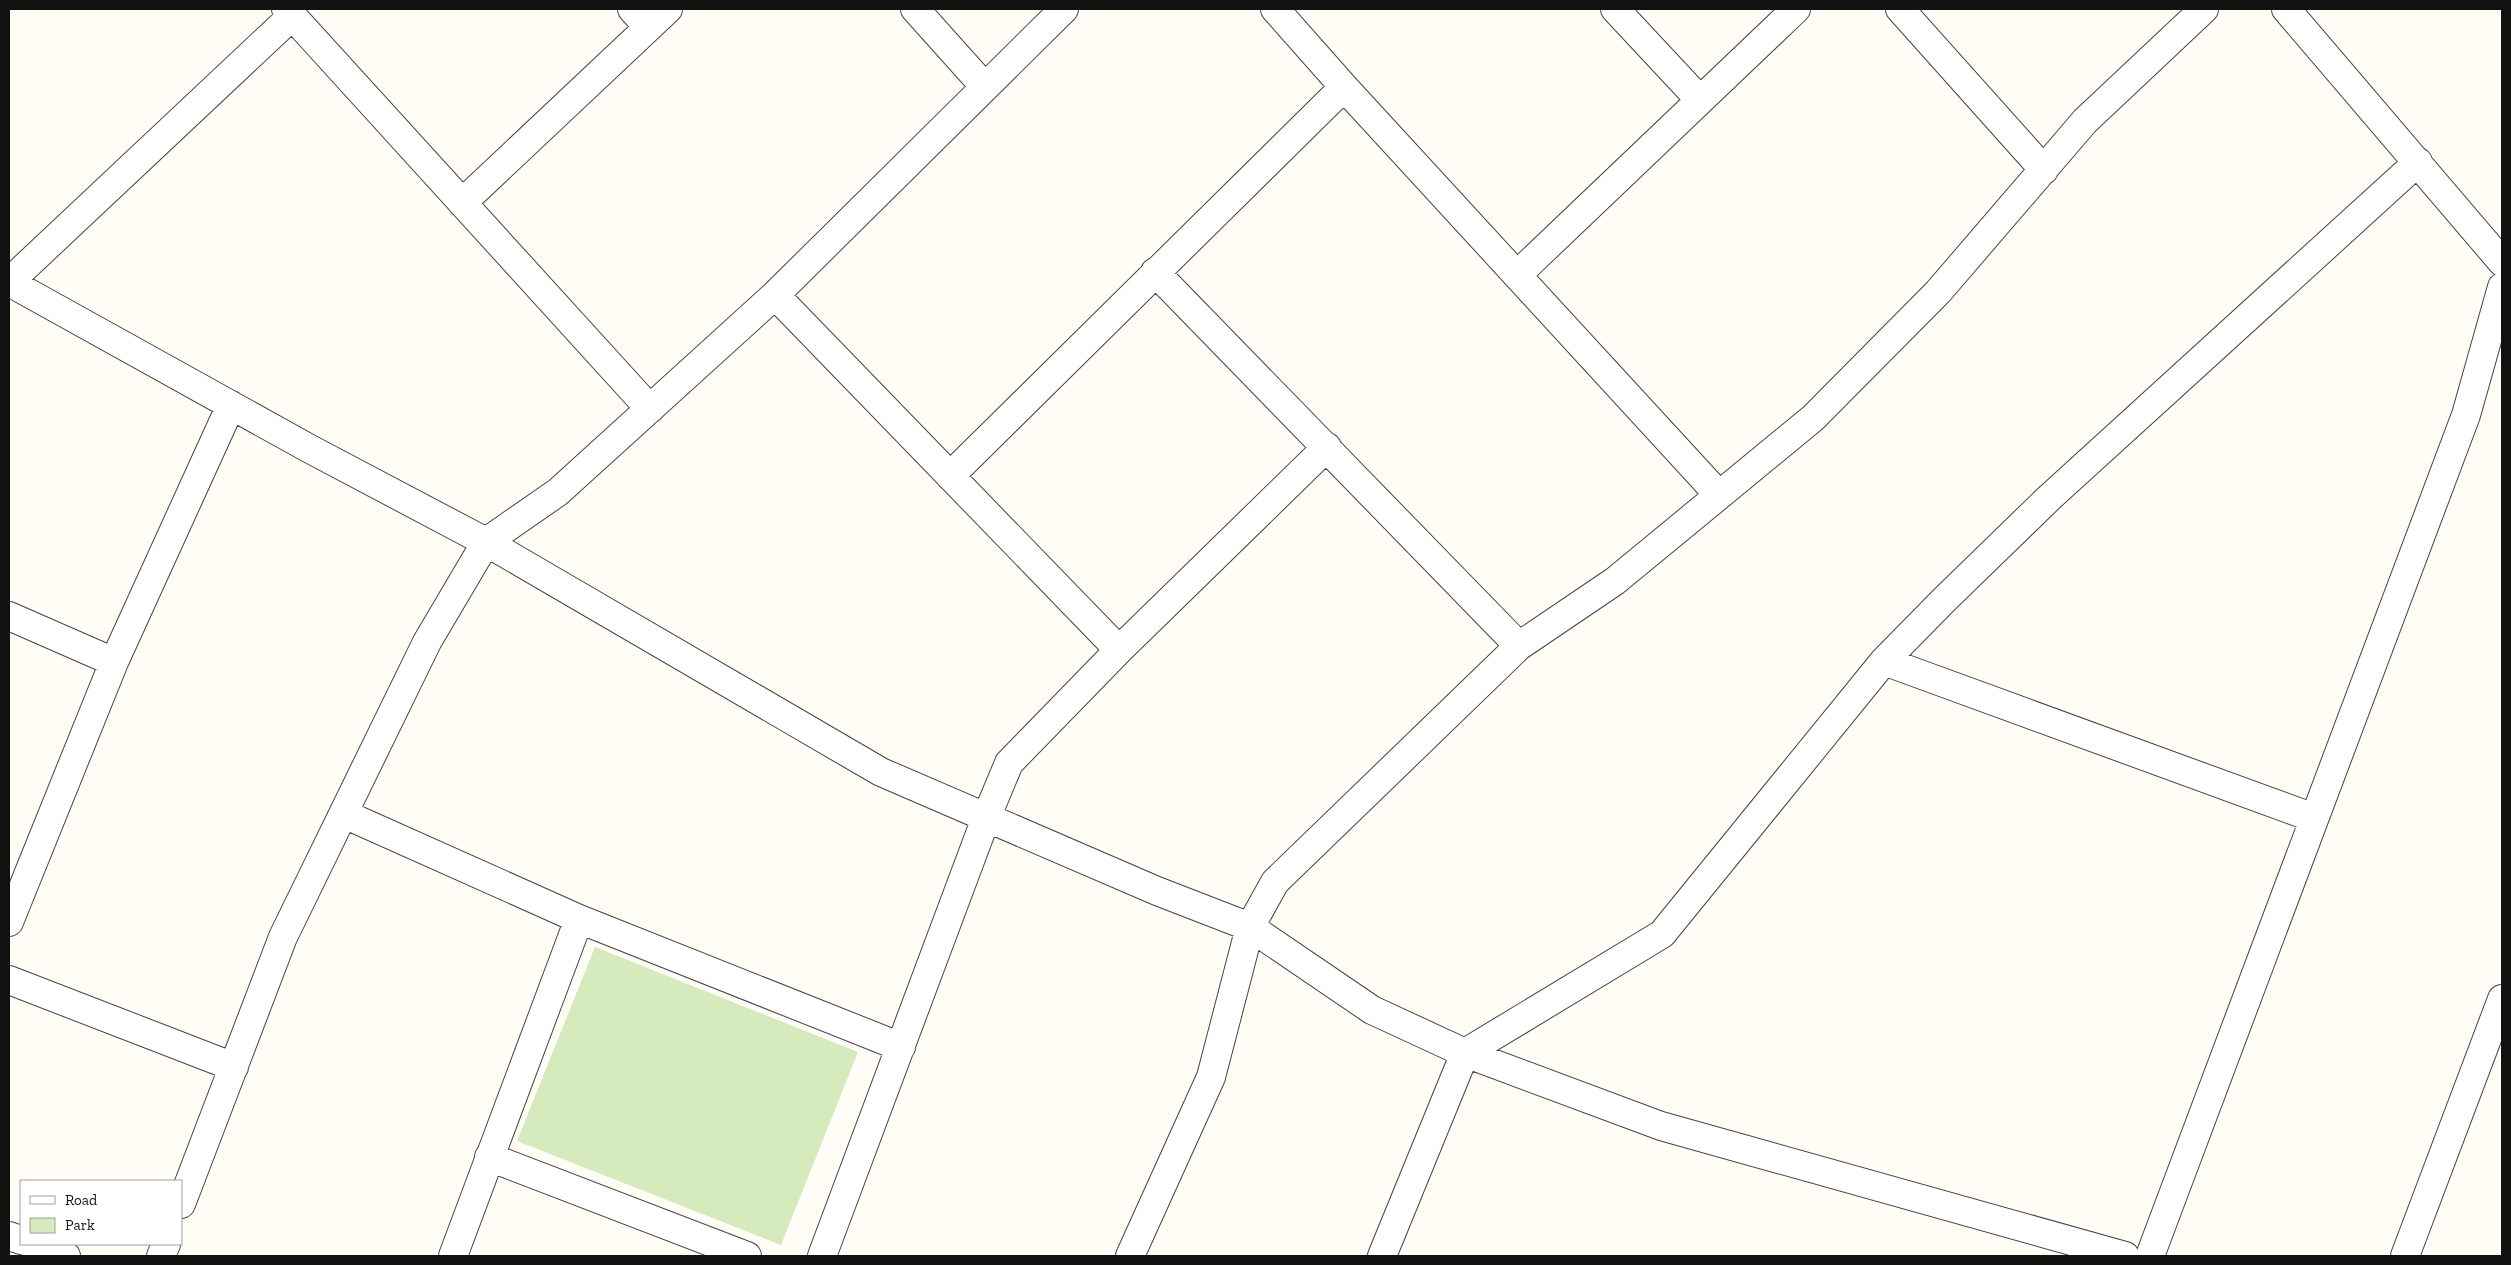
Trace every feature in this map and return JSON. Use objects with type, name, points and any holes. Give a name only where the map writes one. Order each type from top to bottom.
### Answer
[{"type":"street","points":[[462,203],[640,18],[668,9]]},
{"type":"street","points":[[915,9],[985,87]]},
{"type":"street","points":[[182,1201],[283,937],[427,642],[486,542],[558,492],[775,295],[1064,9]]},
{"type":"street","points":[[1275,9],[1344,87],[1719,495]]},
{"type":"street","points":[[1615,9],[1700,100]]},
{"type":"street","points":[[1517,275],[1796,9]]},
{"type":"street","points":[[1900,9],[2044,170]]},
{"type":"street","points":[[1130,1256],[1211,1077],[1250,927],[1275,882],[1519,646],[1615,581],[1826,404],[1938,292],[2085,122],[2204,9]]},
{"type":"street","points":[[2286,9],[2502,262]]},
{"type":"street","points":[[650,409],[289,12],[9,282],[231,405],[486,542],[881,772],[1157,891],[1250,927],[1372,1010],[1465,1053],[1661,1126],[2125,1256]]},
{"type":"street","points":[[950,476],[1344,87]]},
{"type":"street","points":[[1382,1256],[1465,1053],[1662,934],[1884,661],[2049,498],[2418,162]]},
{"type":"street","points":[[1155,272],[1519,646]]},
{"type":"street","points":[[2150,1256],[2466,415],[2502,287]]},
{"type":"street","points":[[775,295],[1120,650]]},
{"type":"street","points":[[9,922],[114,662],[231,405]]},
{"type":"street","points":[[822,1256],[986,818],[1010,763],[1120,650],[1327,447]]},
{"type":"street","points":[[9,616],[114,662]]},
{"type":"street","points":[[1884,661],[2314,818]]},
{"type":"street","points":[[344,814],[579,920],[901,1047]]},
{"type":"street","points":[[453,1256],[579,920]]},
{"type":"street","points":[[9,980],[234,1067]]},
{"type":"street","points":[[2405,1256],[2502,998]]},
{"type":"street","points":[[489,1157],[747,1256]]},
{"type":"street","points":[[35,1245],[66,1256]]},
{"type":"green space","points":[[595,947],[858,1052],[781,1245],[517,1141]]}]
